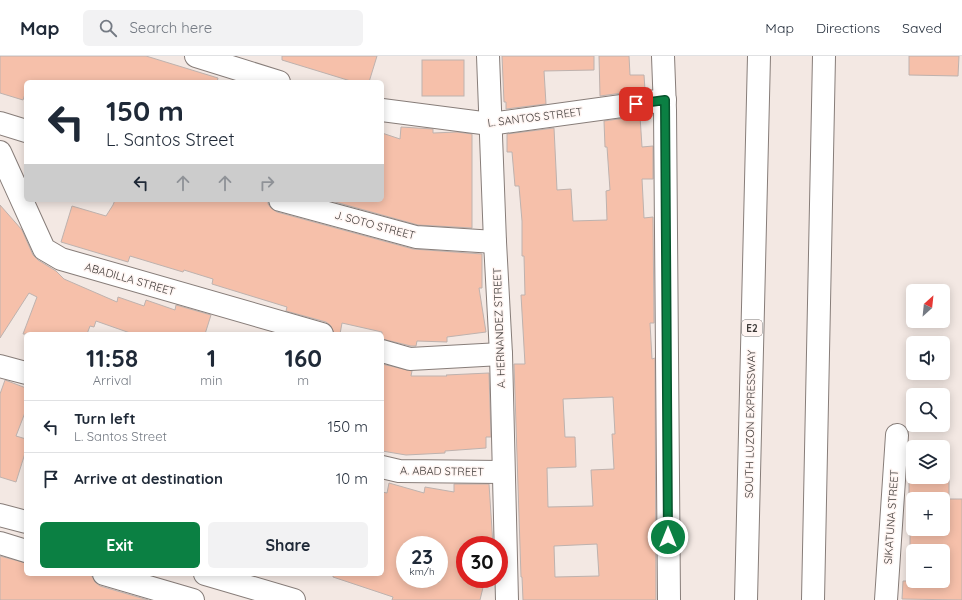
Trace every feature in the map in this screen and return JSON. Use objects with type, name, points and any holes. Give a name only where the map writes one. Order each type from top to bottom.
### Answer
[{"type":"main road","points":[[196,56],[273,80]]},
{"type":"main road","name":"A. HERNANDEZ STREET","points":[[488,56],[501,354],[506,600]]},
{"type":"main road","points":[[663,56],[665,100],[669,600]]},
{"type":"main road","name":"SOUTH LUZON EXPRESSWAY","points":[[746,600],[759,56]]},
{"type":"main road","points":[[813,600],[824,56]]},
{"type":"main road","name":"L. SANTOS STREET","points":[[384,110],[490,124],[665,100]]},
{"type":"main road","points":[[0,124],[24,130]]},
{"type":"main road","name":"ABADILLA STREET","points":[[0,152],[44,249],[60,260],[315,332]]},
{"type":"main road","name":"J. SOTO STREET","points":[[287,202],[416,237],[495,242]]},
{"type":"main road","points":[[384,352],[410,359],[501,354]]},
{"type":"main road","points":[[0,366],[24,372]]},
{"type":"main road","name":"SIKATUNA STREET","points":[[886,600],[897,435]]},
{"type":"main road","name":"A. ABAD STREET","points":[[384,467],[399,471],[503,472]]},
{"type":"main road","points":[[0,515],[24,521]]},
{"type":"main road","points":[[0,543],[24,550]]},
{"type":"main road","points":[[111,576],[193,600]]},
{"type":"main road","points":[[212,576],[294,600]]},
{"type":"building","points":[[0,56],[146,56],[218,78],[218,80],[24,80],[23,100],[0,93]]},
{"type":"building","points":[[282,56],[377,56],[370,80],[347,80],[282,60]]},
{"type":"building","points":[[502,56],[594,56],[594,70],[544,71],[546,104],[506,109],[506,102],[504,102]]},
{"type":"building","points":[[599,56],[629,56],[630,75],[644,75],[645,90],[600,96]]},
{"type":"building","points":[[909,56],[959,56],[958,76],[909,75]]},
{"type":"building","points":[[422,60],[464,60],[464,96],[422,96]]},
{"type":"building","points":[[640,116],[642,147],[653,146],[653,179],[642,179],[644,218],[653,217],[654,323],[650,323],[652,359],[655,358],[656,600],[523,600],[514,364],[525,364],[521,295],[525,295],[524,256],[522,256],[522,221],[519,186],[515,186],[512,152],[507,152],[507,134],[554,128],[557,190],[571,189],[573,221],[607,220],[606,191],[610,190],[607,147],[605,147],[604,121]],"holes":[[[613,397],[615,434],[612,434],[614,469],[591,470],[593,506],[548,507],[547,468],[576,467],[575,437],[565,437],[563,399]],[[597,544],[599,576],[555,577],[554,546]]]},
{"type":"building","points":[[401,127],[433,129],[433,133],[457,132],[472,134],[472,228],[418,225],[335,202],[384,202],[384,134],[400,139]]},
{"type":"building","points":[[114,202],[268,202],[271,208],[277,212],[413,249],[482,254],[482,288],[479,288],[486,332],[447,337],[447,342],[417,341],[416,346],[411,346],[384,339],[384,332],[342,323],[340,332],[333,332],[331,326],[326,322],[286,311],[287,307],[212,284],[213,279],[184,270],[183,272],[130,256],[128,262],[61,242],[72,206],[106,216]]},
{"type":"building","points":[[0,205],[22,230],[33,255],[38,260],[56,271],[64,279],[117,302],[118,297],[144,306],[146,300],[175,310],[176,305],[211,315],[206,332],[127,332],[96,321],[94,327],[90,326],[88,332],[24,332],[23,334],[37,297],[29,293],[0,338]]},
{"type":"building","points":[[384,364],[412,371],[411,376],[447,376],[446,375],[489,373],[491,437],[486,437],[486,448],[445,451],[445,453],[406,455],[384,451]]},
{"type":"building","points":[[5,380],[24,387],[24,415],[16,436],[24,438],[24,456],[16,482],[0,477],[0,394]]},
{"type":"building","points":[[389,483],[424,493],[425,487],[454,492],[454,484],[489,484],[492,536],[456,536],[456,588],[483,588],[480,600],[392,600],[393,597],[333,577],[384,576],[384,492],[387,493]]},
{"type":"building","points":[[909,484],[949,484],[949,492],[909,492]]},
{"type":"building","points":[[950,499],[962,499],[962,600],[902,599],[903,581],[906,581],[906,588],[950,588],[950,544],[910,544],[910,536],[950,536]]},
{"type":"building","points":[[0,556],[24,562],[24,576],[92,576],[95,582],[100,586],[148,600],[0,600]]},
{"type":"route","points":[[636,104],[665,100],[668,537]]}]
